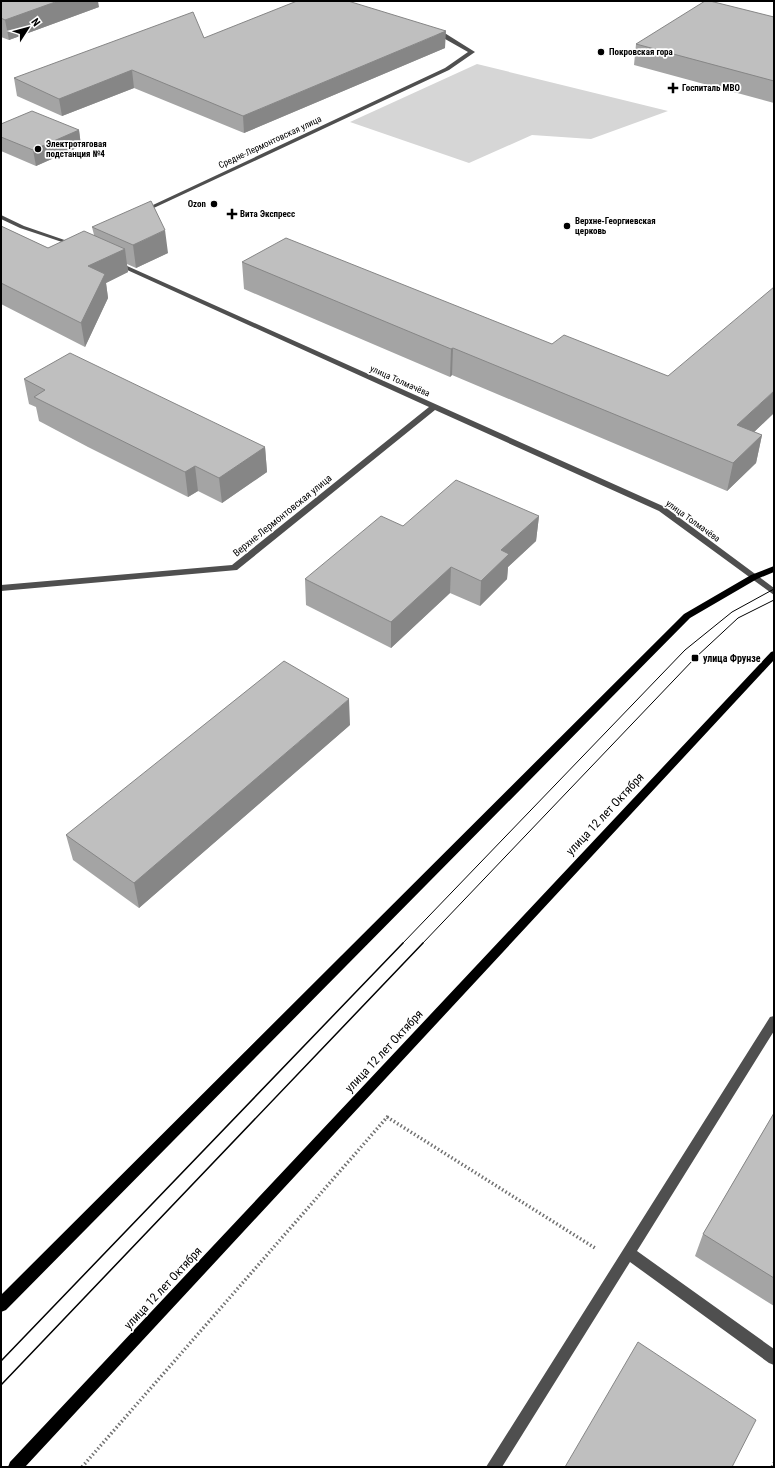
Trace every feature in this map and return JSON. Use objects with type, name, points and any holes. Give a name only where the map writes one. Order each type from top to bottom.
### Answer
[{"type":"main road","points":[[1,1305],[687,616],[754,577],[774,569]]},
{"type":"main road","name":"улица 12 лет Октября","points":[[15,1467],[774,654]]},
{"type":"street","name":"Средне-Лермонтовская улица","points":[[138,214],[446,69],[472,52],[441,33],[426,29]]},
{"type":"street","points":[[1,217],[22,227],[78,244]]},
{"type":"street","points":[[8,228],[22,227]]},
{"type":"street","name":"улица Толмачёва","points":[[109,260],[662,509],[774,592]]},
{"type":"street","name":"Верхне-Лермонтовская улица","points":[[1,588],[234,568],[433,407]]},
{"type":"street","points":[[493,1467],[774,1020]]},
{"type":"street","points":[[624,1259],[774,1358]]},
{"type":"path","points":[[82,1467],[392,1111]]},
{"type":"path","points":[[387,1117],[624,1259]]},
{"type":"path","points":[[772,1467],[774,1463]]},
{"type":"shaded area","points":[[477,64],[668,111],[591,139],[532,135],[469,163],[350,122]]},
{"type":"building","points":[[1,1],[58,1],[5,20],[1,18]]},
{"type":"building","points":[[297,1],[348,1],[446,31],[243,116],[132,70],[59,99],[14,78],[193,12],[204,38]]},
{"type":"building","points":[[705,1],[774,17],[774,81],[636,44]]},
{"type":"building","points":[[32,111],[79,130],[33,150],[1,137],[1,124]]},
{"type":"building","points":[[151,201],[165,230],[133,245],[92,227]]},
{"type":"building","points":[[1,226],[48,248],[84,231],[125,249],[88,266],[105,274],[81,323],[1,283]]},
{"type":"building","points":[[286,238],[552,344],[564,335],[668,376],[774,287],[774,391],[737,425],[762,435],[733,463],[453,348],[451,349],[242,262]]},
{"type":"building","points":[[70,353],[265,447],[219,478],[195,466],[185,472],[34,397],[45,390],[24,379]]},
{"type":"building","points":[[456,480],[539,516],[501,550],[509,554],[481,581],[451,567],[391,622],[305,579],[381,516],[403,526]]},
{"type":"building","points":[[284,661],[349,699],[134,883],[66,835]]},
{"type":"building","points":[[774,1113],[774,1278],[703,1234]]},
{"type":"building","points":[[638,1342],[756,1420],[732,1467],[565,1467]]},
{"type":"tram line","points":[[402,944],[685,650],[732,612],[774,589]]},
{"type":"tram line","points":[[422,944],[695,658],[738,618],[774,600]]},
{"type":"tram line","points":[[1,1361],[403,943]]},
{"type":"tram line","points":[[1,1385],[423,943]]},
{"type":"place","name":"Покровская гора","points":[[601,52]]},
{"type":"place","name":"Госпиталь МВО","points":[[673,88]]},
{"type":"place","name":"Электротяговая подстанция №4","points":[[38,149]]},
{"type":"place","name":"Ozon","points":[[214,204]]},
{"type":"place","name":"Вита Экспресс","points":[[232,214]]},
{"type":"place","name":"Верхне-Георгиевская церковь","points":[[567,226]]},
{"type":"place","name":"улица Фрунзе","points":[[695,658]]}]
